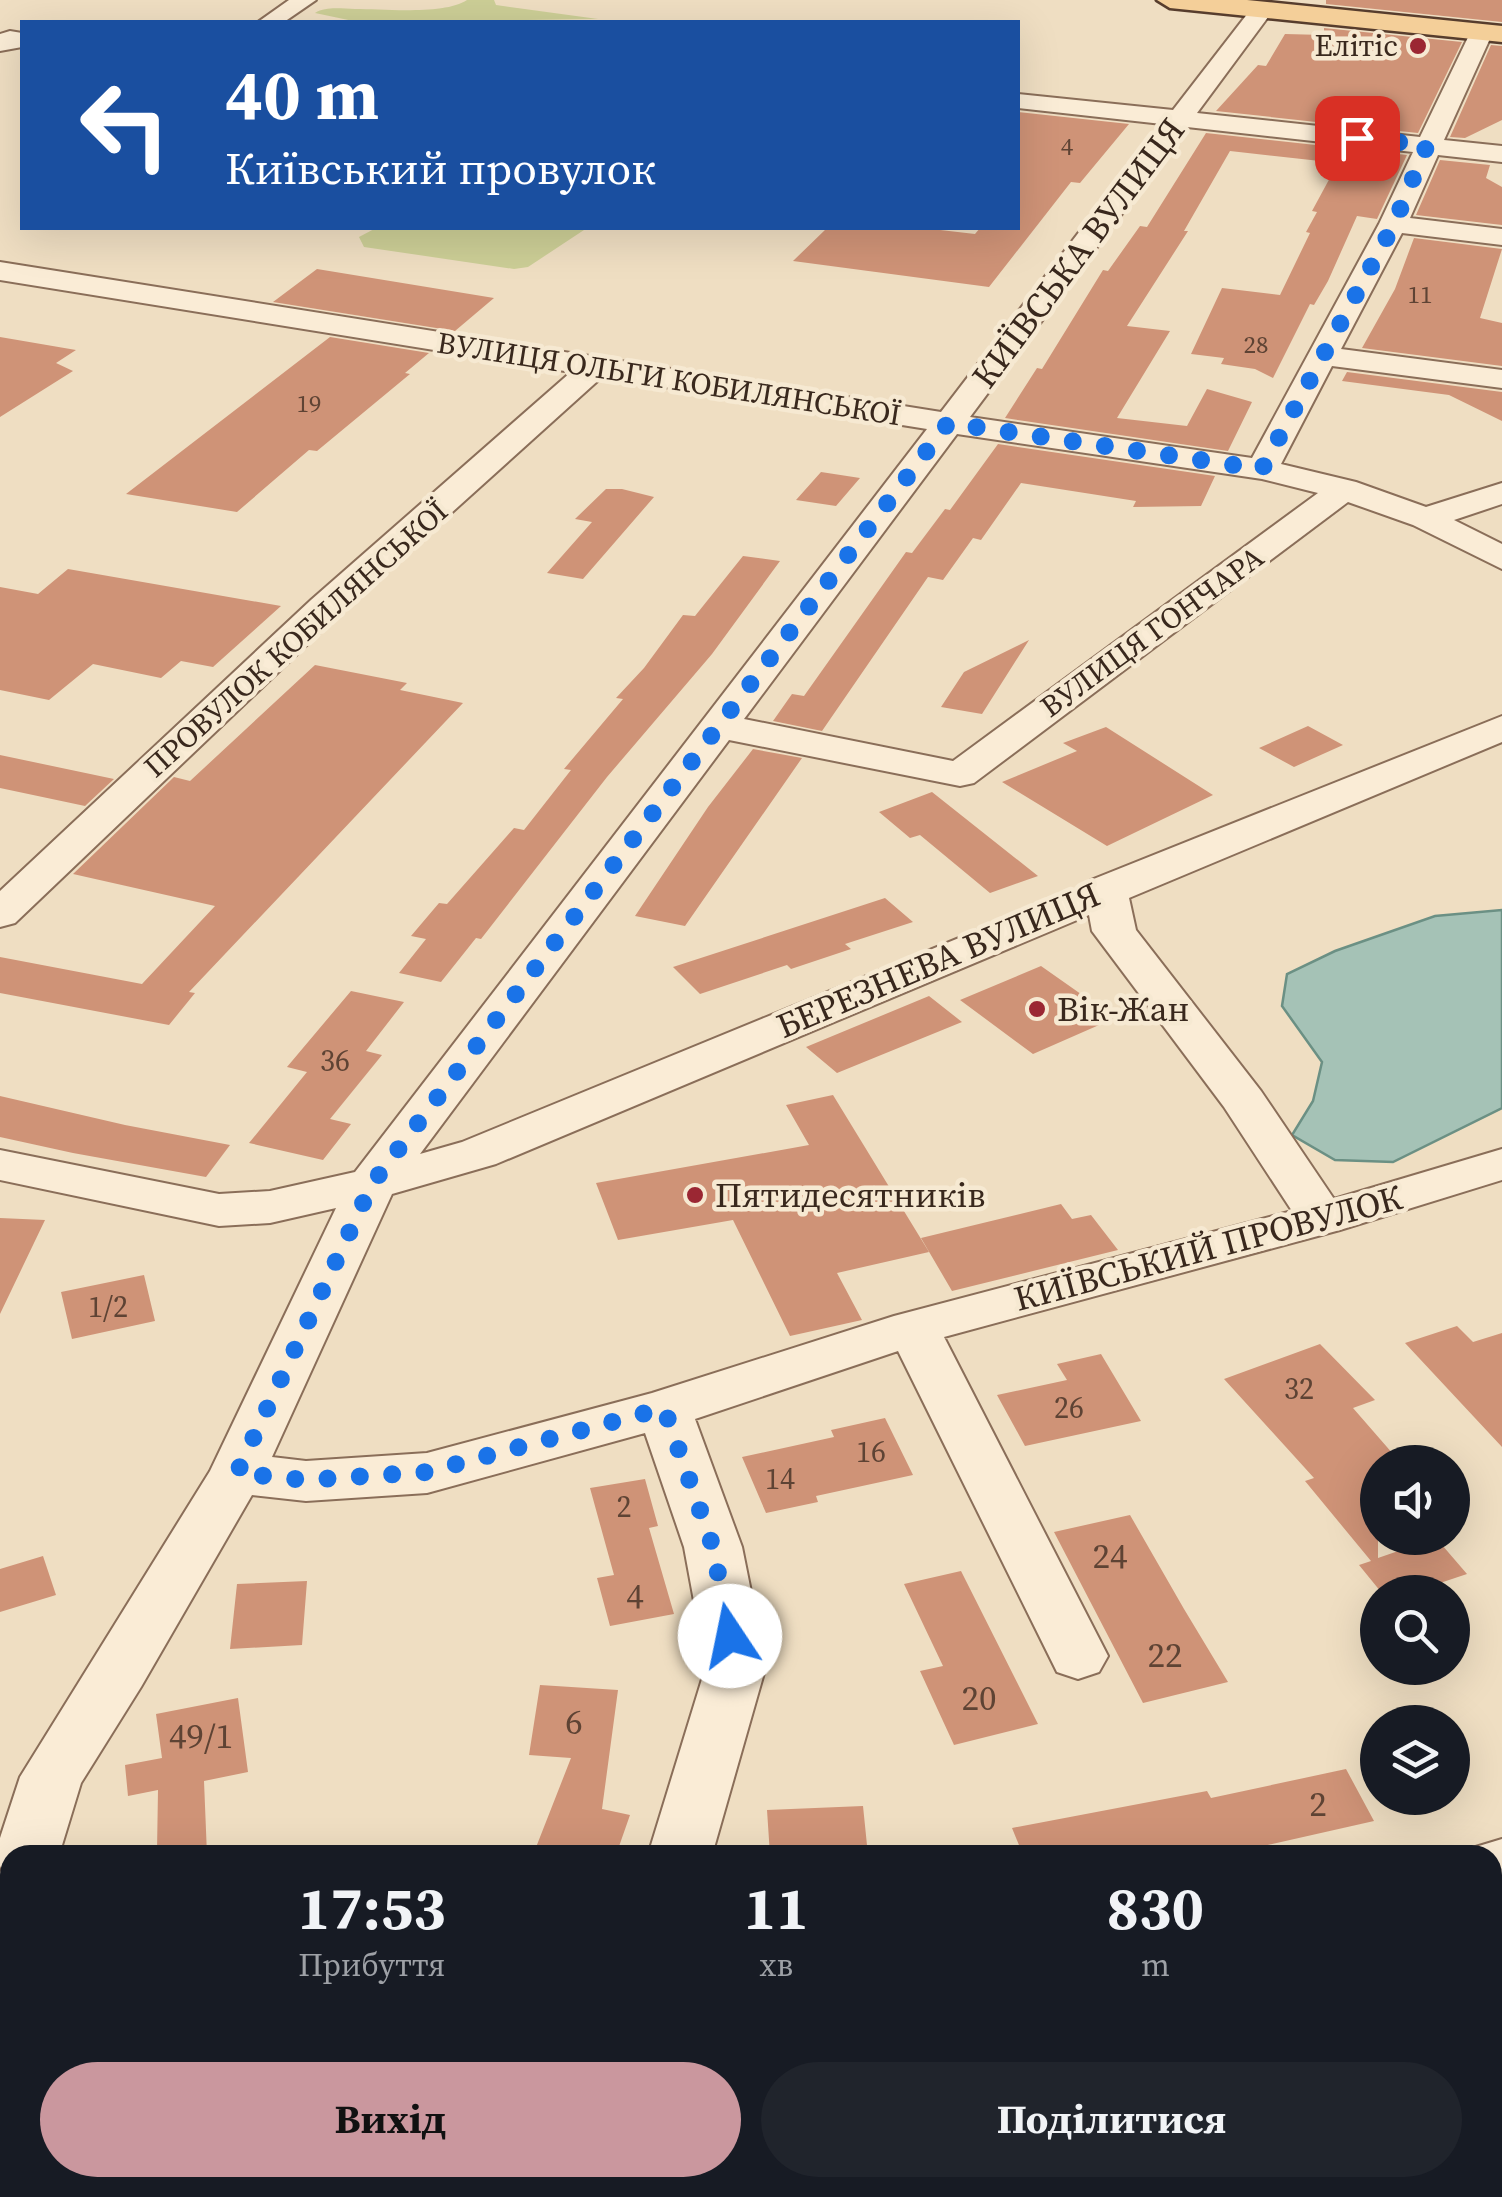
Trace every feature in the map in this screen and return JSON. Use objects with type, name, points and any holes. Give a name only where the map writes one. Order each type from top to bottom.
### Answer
[{"type":"main road","points":[[1170,0],[1491,33]]},
{"type":"street","points":[[272,20],[306,0]]},
{"type":"street","name":"КИЇВСЬКА ВУЛИЦЯ","points":[[30,1845],[51,1777],[120,1671],[237,1473],[372,1184],[1262,10]]},
{"type":"street","points":[[1262,469],[1394,224],[1427,145],[1491,33]]},
{"type":"street","points":[[1020,101],[1502,154]]},
{"type":"street","points":[[1394,224],[1502,236]]},
{"type":"street","name":"ВУЛИЦЯ ОЛЬГИ КОБИЛЯНСЬКОЇ","points":[[0,271],[948,423],[1262,469],[1344,490],[1425,518],[1502,558]]},
{"type":"street","points":[[1326,356],[1502,379]]},
{"type":"street","name":"ПРОВУЛОК КОБИЛЯНСЬКОЇ","points":[[0,914],[324,608],[594,367]]},
{"type":"street","name":"ВУЛИЦЯ ГОНЧАРА","points":[[719,726],[960,774],[1344,490]]},
{"type":"street","points":[[1425,518],[1502,493]]},
{"type":"street","name":"БЕРЕЗНЕВА ВУЛИЦЯ","points":[[0,1165],[219,1210],[270,1207],[372,1184],[479,1153],[1502,728]]},
{"type":"street","points":[[1106,890],[1114,931],[1244,1101],[1322,1220]]},
{"type":"street","name":"КИЇВСЬКИЙ ПРОВУЛОК","points":[[237,1473],[306,1480],[427,1472],[664,1408],[912,1328],[1322,1220],[1502,1164]]},
{"type":"street","points":[[912,1328],[1078,1656]]},
{"type":"street","points":[[664,1408],[713,1547],[736,1666],[683,1845]]},
{"type":"green space","points":[[467,0],[494,0],[496,5],[598,19],[348,20],[315,13],[334,8],[397,10],[457,5]]},
{"type":"green space","points":[[372,230],[584,230],[528,267],[514,269],[364,247],[359,237]]},
{"type":"shaded area","points":[[1502,910],[1502,1108],[1393,1162],[1335,1160],[1292,1135],[1313,1101],[1322,1062],[1282,1006],[1287,974],[1335,951],[1435,916]]},
{"type":"building","points":[[1326,0],[1502,0],[1502,22],[1326,4]]},
{"type":"building","points":[[1324,28],[1462,42],[1418,133],[1216,111],[1258,65],[1266,66],[1285,34],[1324,35]]},
{"type":"building","points":[[1491,45],[1502,46],[1502,120],[1465,138],[1450,137]]},
{"type":"building","points":[[1020,112],[1129,124],[1080,183],[1071,182],[989,287],[793,261],[825,230],[940,230],[975,234],[978,230],[1020,230]]},
{"type":"building","points":[[1206,133],[1407,155],[1377,219],[1357,216],[1328,281],[1314,305],[1310,304],[1273,378],[1255,369],[1221,364],[1224,358],[1191,354],[1222,288],[1280,295],[1310,233],[1306,232],[1317,212],[1312,211],[1338,163],[1230,151],[1184,231],[1188,231],[1127,326],[1170,331],[1117,418],[1187,426],[1207,389],[1252,402],[1228,451],[1005,418],[1037,368],[1042,369],[1103,270],[1108,271],[1140,226],[1147,227]]},
{"type":"building","points":[[1440,160],[1490,165],[1486,178],[1502,187],[1502,225],[1416,215]]},
{"type":"building","points":[[1414,238],[1502,249],[1480,318],[1502,323],[1502,366],[1362,348],[1395,289]]},
{"type":"building","points":[[317,269],[494,298],[455,331],[273,302]]},
{"type":"building","points":[[0,337],[76,350],[56,363],[73,371],[0,417]]},
{"type":"building","points":[[330,337],[429,353],[405,373],[410,374],[317,451],[309,450],[237,512],[126,494]]},
{"type":"building","points":[[1347,372],[1502,392],[1502,421],[1449,395],[1342,381]]},
{"type":"building","points":[[998,444],[1215,476],[1201,506],[1133,507],[1136,501],[1021,483],[981,540],[973,538],[943,580],[928,577],[822,731],[773,721],[792,694],[804,696],[906,552],[912,553],[945,509],[950,510]]},
{"type":"building","points":[[821,472],[860,478],[836,506],[796,500]]},
{"type":"building","points":[[606,489],[654,497],[583,579],[547,573],[592,522],[575,519]]},
{"type":"building","points":[[743,556],[780,561],[712,654],[607,777],[481,939],[476,938],[441,982],[399,973],[426,939],[411,936],[439,903],[447,904],[514,828],[524,830],[571,770],[564,769],[623,699],[616,698],[683,615],[695,616]]},
{"type":"building","points":[[68,569],[281,606],[213,667],[181,661],[161,678],[93,664],[49,700],[0,690],[0,587],[38,594]]},
{"type":"building","points":[[1029,640],[982,714],[941,707],[964,672]]},
{"type":"building","points":[[315,665],[407,683],[400,690],[463,703],[189,992],[195,993],[169,1025],[0,993],[0,957],[142,984],[215,906],[73,874],[174,777],[190,781]]},
{"type":"building","points":[[1308,726],[1343,745],[1294,767],[1259,748]]},
{"type":"building","points":[[1106,727],[1213,795],[1107,846],[1002,782],[1077,751],[1063,743]]},
{"type":"building","points":[[753,749],[802,758],[685,926],[635,916],[708,807]]},
{"type":"building","points":[[0,755],[114,779],[85,806],[0,788]]},
{"type":"building","points":[[932,792],[1038,876],[990,893],[920,835],[910,838],[879,812]]},
{"type":"building","points":[[885,898],[913,922],[845,944],[851,949],[791,969],[787,965],[700,994],[673,967]]},
{"type":"building","name":"Вік-Жан","points":[[1041,966],[1115,1018],[1033,1054],[960,1000]]},
{"type":"building","points":[[351,991],[404,1002],[366,1051],[382,1055],[330,1119],[351,1124],[323,1160],[249,1143],[307,1072],[287,1067]]},
{"type":"building","points":[[929,996],[962,1022],[837,1073],[806,1047]]},
{"type":"building","points":[[833,1095],[929,1252],[837,1273],[862,1320],[790,1336],[733,1220],[618,1240],[596,1183],[809,1145],[786,1105]]},
{"type":"building","points":[[0,1096],[230,1145],[206,1177],[73,1153],[0,1137]]},
{"type":"building","points":[[1061,1204],[1072,1219],[1091,1215],[1118,1250],[952,1291],[921,1238]]},
{"type":"building","points":[[0,1218],[45,1220],[0,1314]]},
{"type":"building","points":[[144,1275],[155,1321],[72,1339],[61,1292]]},
{"type":"building","points":[[1457,1326],[1473,1342],[1502,1333],[1502,1447],[1405,1343]]},
{"type":"building","points":[[1320,1344],[1375,1400],[1353,1408],[1385,1445],[1360,1445],[1360,1548],[1305,1481],[1314,1478],[1224,1379]]},
{"type":"building","points":[[1101,1354],[1141,1421],[1025,1446],[997,1395],[1067,1380],[1057,1364]]},
{"type":"building","points":[[885,1418],[913,1475],[816,1496],[818,1502],[766,1513],[742,1457],[834,1437],[831,1430]]},
{"type":"building","points":[[645,1479],[658,1526],[649,1528],[674,1614],[610,1626],[597,1578],[614,1575],[590,1488]]},
{"type":"building","points":[[1130,1515],[1228,1682],[1143,1703],[1054,1532]]},
{"type":"building","points":[[1366,1555],[1451,1555],[1467,1574],[1367,1575],[1359,1565],[1371,1561]]},
{"type":"building","points":[[43,1556],[56,1595],[0,1612],[0,1569]]},
{"type":"building","points":[[961,1571],[1038,1724],[954,1745],[920,1671],[943,1666],[904,1584]]},
{"type":"building","points":[[307,1581],[302,1645],[230,1649],[237,1584]]},
{"type":"building","points":[[540,1685],[618,1690],[602,1809],[630,1815],[620,1845],[537,1845],[571,1758],[529,1755]]},
{"type":"building","points":[[238,1698],[248,1772],[204,1781],[207,1845],[157,1845],[158,1790],[128,1796],[125,1765],[162,1758],[156,1714]]},
{"type":"building","points":[[1346,1769],[1360,1795],[1360,1815],[1371,1815],[1374,1821],[1268,1845],[1019,1845],[1012,1828],[1207,1791],[1211,1798]]},
{"type":"building","points":[[863,1806],[867,1845],[769,1845],[767,1810]]},
{"type":"place","name":"Елітіс","points":[[1418,46]]},
{"type":"place","name":"Вік-Жан","points":[[1037,1009]]},
{"type":"place","name":"Пятидесятників","points":[[695,1195]]},
{"type":"route","points":[[730,1636],[713,1547],[664,1408],[427,1472],[306,1480],[237,1473],[372,1184],[948,423],[1262,469],[1394,224],[1427,145],[1357,138]]}]
